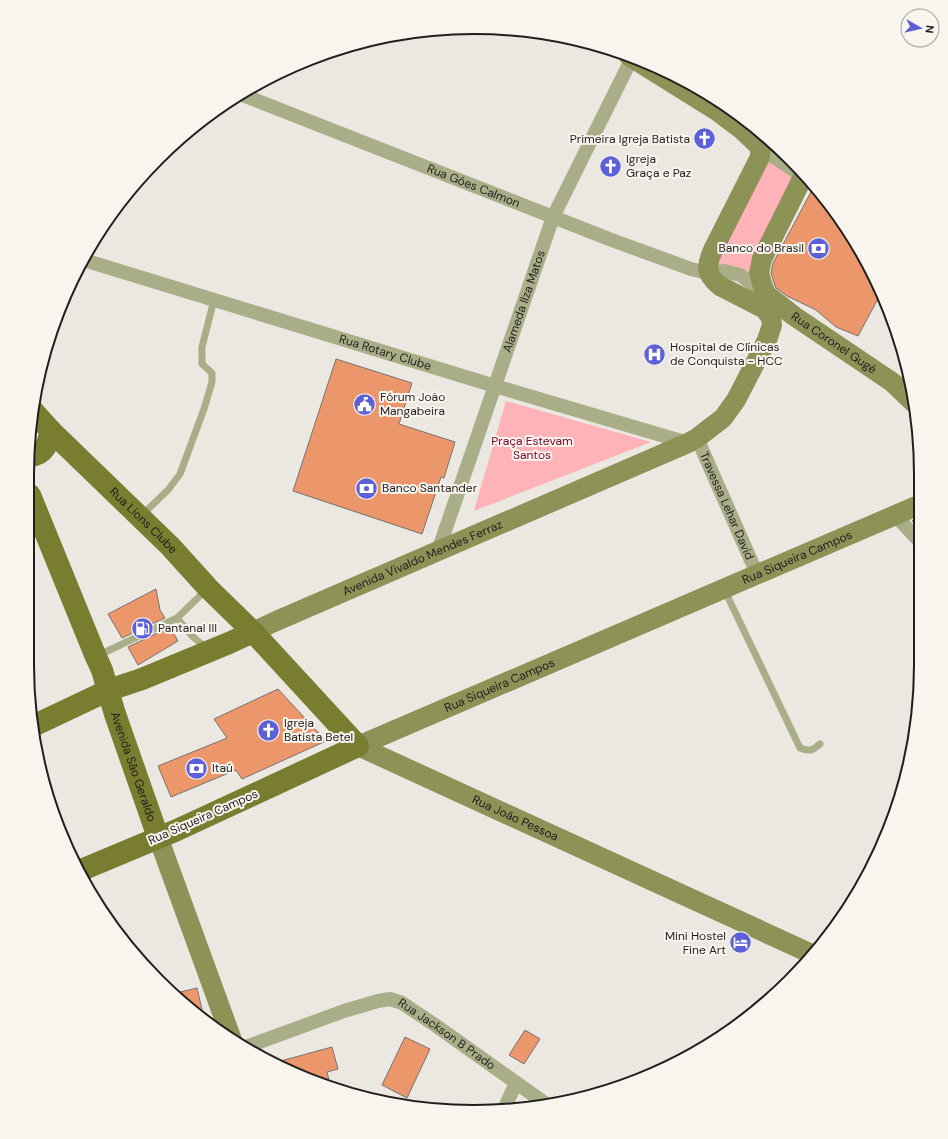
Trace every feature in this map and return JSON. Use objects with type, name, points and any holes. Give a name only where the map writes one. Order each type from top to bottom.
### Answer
[{"type":"main road","name":"Rua Lions Clube","points":[[38,417],[170,546],[208,588],[253,632]]},
{"type":"main road","points":[[35,456],[44,451],[51,431]]},
{"type":"main road","name":"Avenida São Geraldo","points":[[34,505],[102,670],[115,714],[158,837]]},
{"type":"main road","name":"Avenida Vivaldo Mendes Ferraz","points":[[38,723],[109,690],[142,679],[253,632]]},
{"type":"main road","name":"Rua João Pessoa","points":[[253,632],[358,746]]},
{"type":"main road","name":"Rua Siqueira Campos","points":[[84,869],[177,830],[358,746]]},
{"type":"street","name":"Alameda Ilza Matos","points":[[496,386],[553,217],[641,67]]},
{"type":"street","points":[[665,77],[717,111],[741,129],[758,149],[788,166]]},
{"type":"street","name":"Rua Góes Calmon","points":[[248,97],[553,217],[691,269],[708,273],[724,271],[740,275],[764,287]]},
{"type":"street","points":[[758,149],[710,256],[708,273],[713,281],[720,286],[765,308],[771,318],[772,325],[768,338]]},
{"type":"street","points":[[764,287],[759,273],[762,259],[803,182]]},
{"type":"street","name":"Rua Rotary Clube","points":[[89,261],[496,386],[693,441]]},
{"type":"street","name":"Rua Coronel Gugé","points":[[764,287],[805,322],[892,382],[907,396]]},
{"type":"street","points":[[768,338],[779,323],[787,319],[795,319],[805,322]]},
{"type":"street","name":"Avenida Vivaldo Mendes Ferraz","points":[[253,632],[693,441],[723,418],[736,400],[768,338]]},
{"type":"street","points":[[438,551],[496,386]]},
{"type":"street","name":"Travessa Lehar David","points":[[693,441],[757,574]]},
{"type":"street","name":"Rua Siqueira Campos","points":[[358,746],[914,507]]},
{"type":"street","points":[[895,515],[914,535]]},
{"type":"street","name":"Rua João Pessoa","points":[[358,746],[807,952]]},
{"type":"street","name":"Avenida São Geraldo","points":[[158,837],[228,1030]]},
{"type":"street","name":"Rua Jackson B Prado","points":[[252,1045],[344,1011],[390,999],[402,1003],[540,1100]]},
{"type":"street","points":[[507,1104],[516,1083]]},
{"type":"lane","points":[[140,517],[168,490],[180,474],[204,409],[212,382],[212,373],[202,364],[202,347],[214,300]]},
{"type":"lane","points":[[96,657],[177,618],[208,588]]},
{"type":"lane","points":[[724,588],[800,748],[807,751],[813,750],[820,744]]},
{"type":"lane","points":[[177,618],[202,644],[213,649]]},
{"type":"green space","points":[[764,154],[798,180],[758,278],[724,269],[711,262]]},
{"type":"green space","name":"Praça Estevam Santos","points":[[506,401],[651,442],[474,511]]},
{"type":"building","name":"Banco do Brasil","points":[[811,192],[840,230],[855,254],[878,299],[858,336],[836,327],[816,310],[787,296],[776,288],[771,273],[773,263]]},
{"type":"building","points":[[336,359],[412,383],[399,424],[455,442],[444,478],[441,477],[422,534],[293,491]]},
{"type":"building","points":[[156,589],[160,610],[165,618],[122,638],[108,614]]},
{"type":"building","points":[[170,627],[178,641],[138,665],[128,647]]},
{"type":"building","name":"Igreja Batista Betel","points":[[278,689],[326,741],[242,779],[236,770],[171,797],[158,766],[227,738],[214,719]]},
{"type":"building","points":[[197,988],[202,1011],[184,996],[180,992]]},
{"type":"building","points":[[525,1030],[540,1039],[524,1064],[509,1055]]},
{"type":"building","points":[[405,1037],[430,1049],[407,1098],[382,1085]]},
{"type":"building","points":[[332,1047],[338,1069],[327,1072],[329,1081],[281,1061]]},
{"type":"place","name":"Primeira Igreja Batista","points":[[705,139]]},
{"type":"place","name":"Igreja Graça e Paz","points":[[610,166]]},
{"type":"place","name":"Banco do Brasil","points":[[819,248]]},
{"type":"place","name":"Hospital de Clínicas de Conquista - HCC","points":[[655,354]]},
{"type":"place","name":"Fórum João Mangabeira","points":[[364,404]]},
{"type":"place","name":"Banco Santander","points":[[366,488]]},
{"type":"place","name":"Pantanal III","points":[[143,628]]},
{"type":"place","name":"Igreja Batista Betel","points":[[269,730]]},
{"type":"place","name":"Itaú","points":[[197,768]]},
{"type":"place","name":"Mini Hostel Fine Art","points":[[741,943]]}]
